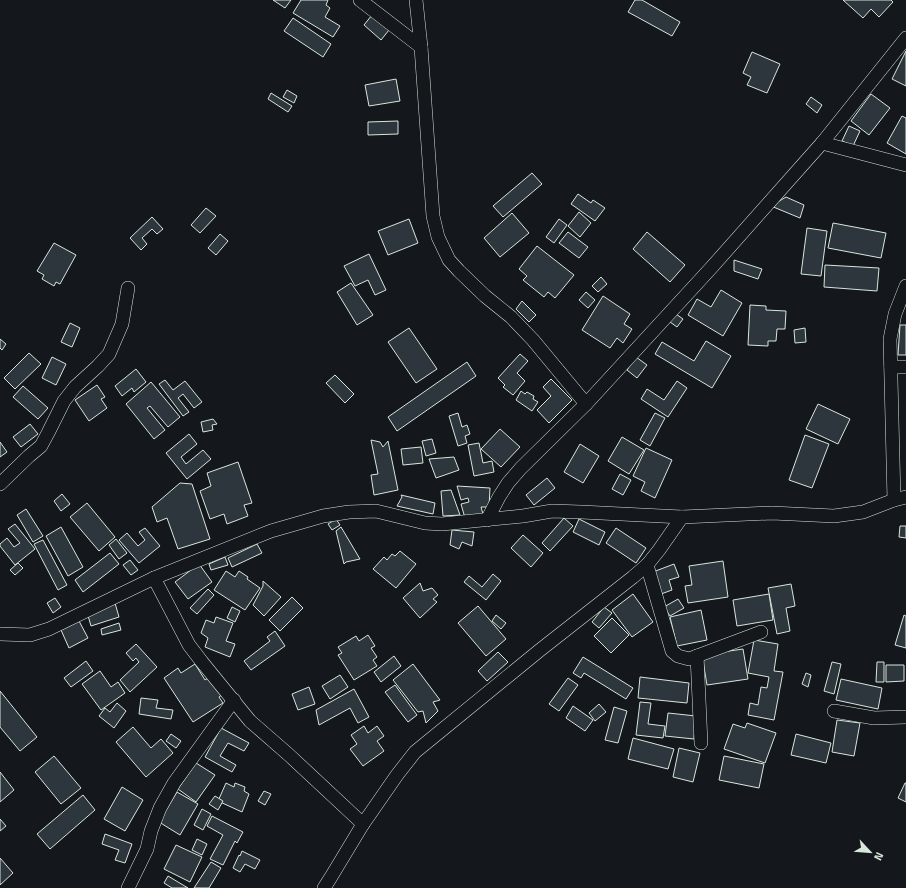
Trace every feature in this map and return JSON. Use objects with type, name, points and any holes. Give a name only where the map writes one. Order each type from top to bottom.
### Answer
[{"type":"street","points":[[360,0],[421,48]]},
{"type":"street","points":[[416,0],[421,48],[433,216],[438,237],[449,260],[459,272],[510,317],[533,340],[586,404]]},
{"type":"street","points":[[487,520],[499,497],[512,478],[586,404],[711,268],[822,143],[906,38]]},
{"type":"street","points":[[822,143],[906,165]]},
{"type":"street","points":[[0,634],[30,635],[49,629],[154,578],[271,531],[323,516],[349,512],[376,511],[425,523],[442,524],[523,516],[552,511],[682,517],[772,512],[834,516],[863,512],[900,498],[890,339],[895,314],[906,286]]},
{"type":"street","points":[[0,484],[41,446],[64,401],[75,387],[109,354],[122,324],[128,288]]},
{"type":"street","points":[[891,367],[906,367]]},
{"type":"street","points":[[324,888],[364,824],[397,775],[415,752],[647,565],[682,517]]},
{"type":"street","points":[[647,565],[672,651],[678,656],[689,659],[761,632]]},
{"type":"street","points":[[154,578],[189,645],[250,722],[289,755],[364,824]]},
{"type":"street","points":[[697,656],[701,743]]},
{"type":"street","points":[[128,888],[147,849],[151,831],[160,808],[174,782],[234,700]]},
{"type":"street","points":[[834,711],[874,718],[906,717]]},
{"type":"building","points":[[273,0],[291,0],[285,8]]},
{"type":"building","points":[[301,0],[328,0],[326,5],[330,8],[325,17],[340,26],[333,37],[293,13]]},
{"type":"building","points":[[635,0],[642,0],[680,22],[672,36],[628,12]]},
{"type":"building","points":[[843,0],[891,0],[893,2],[879,17],[871,9],[863,18]]},
{"type":"building","points":[[372,15],[389,30],[381,40],[364,25]]},
{"type":"building","points":[[293,18],[331,44],[323,57],[284,31]]},
{"type":"building","points":[[906,51],[906,86],[892,79]]},
{"type":"building","points":[[752,52],[780,64],[767,93],[747,85],[751,77],[743,73]]},
{"type":"building","points":[[396,79],[400,101],[369,106],[365,85]]},
{"type":"building","points":[[287,90],[297,96],[294,103],[283,97]]},
{"type":"building","points":[[271,93],[292,106],[288,112],[268,99]]},
{"type":"building","points":[[871,94],[890,108],[869,135],[851,121]]},
{"type":"building","points":[[811,97],[822,105],[817,113],[806,104]]},
{"type":"building","points":[[902,116],[906,118],[906,154],[887,143]]},
{"type":"building","points":[[398,121],[398,134],[368,135],[368,122]]},
{"type":"building","points":[[849,126],[860,131],[853,146],[842,141]]},
{"type":"building","points":[[532,173],[542,184],[503,217],[493,206]]},
{"type":"building","points":[[578,194],[591,203],[593,200],[605,208],[595,221],[571,204]]},
{"type":"building","points":[[786,197],[804,205],[800,218],[771,206]]},
{"type":"building","points":[[206,208],[216,216],[200,233],[191,225]]},
{"type":"building","points":[[579,212],[591,223],[580,237],[568,226]]},
{"type":"building","points":[[512,213],[529,233],[500,257],[484,238]]},
{"type":"building","points":[[152,217],[163,229],[157,234],[152,229],[142,238],[147,244],[141,250],[130,238]]},
{"type":"building","points":[[409,219],[418,243],[388,255],[378,231]]},
{"type":"building","points":[[559,219],[567,225],[554,243],[546,237]]},
{"type":"building","points":[[833,223],[886,233],[881,258],[828,248]]},
{"type":"building","points":[[807,228],[827,231],[821,276],[801,274]]},
{"type":"building","points":[[568,232],[588,247],[579,258],[559,243]]},
{"type":"building","points":[[647,232],[685,265],[670,282],[633,249]]},
{"type":"building","points":[[220,234],[228,241],[216,255],[208,248]]},
{"type":"building","points":[[54,243],[76,255],[60,284],[56,282],[54,286],[42,279],[44,275],[37,271]]},
{"type":"building","points":[[537,246],[574,275],[555,298],[548,292],[544,297],[523,280],[527,276],[519,269]]},
{"type":"building","points":[[369,254],[386,290],[375,295],[368,280],[355,286],[344,266]]},
{"type":"building","points":[[734,260],[762,269],[758,279],[734,271]]},
{"type":"building","points":[[825,265],[879,268],[877,291],[824,287]]},
{"type":"building","points":[[601,277],[607,284],[598,292],[592,286]]},
{"type":"building","points":[[351,283],[373,315],[357,325],[337,292]]},
{"type":"building","points":[[721,290],[742,303],[723,336],[688,315],[697,299],[711,307]]},
{"type":"building","points":[[586,292],[595,300],[588,308],[579,300]]},
{"type":"building","points":[[603,296],[630,314],[624,324],[632,329],[623,343],[617,338],[610,348],[582,330]]},
{"type":"building","points":[[522,301],[536,315],[529,322],[516,309]]},
{"type":"building","points":[[750,305],[766,306],[766,310],[786,311],[785,329],[777,329],[776,341],[768,341],[768,346],[748,345]]},
{"type":"building","points":[[676,314],[683,319],[677,327],[670,322]]},
{"type":"building","points":[[70,323],[80,328],[72,347],[61,342]]},
{"type":"building","points":[[900,325],[906,325],[906,355],[898,355]]},
{"type":"building","points":[[409,328],[437,369],[416,383],[388,342]]},
{"type":"building","points":[[805,328],[806,342],[795,343],[794,330]]},
{"type":"building","points":[[0,339],[6,344],[2,350],[0,348]]},
{"type":"building","points":[[706,341],[731,356],[712,388],[655,354],[662,342],[694,361]]},
{"type":"building","points":[[29,353],[41,364],[15,389],[4,378]]},
{"type":"building","points":[[520,354],[528,361],[517,373],[525,381],[513,395],[503,387],[505,385],[498,378]]},
{"type":"building","points":[[52,357],[66,364],[56,385],[42,378]]},
{"type":"building","points":[[636,357],[647,365],[637,378],[627,370]]},
{"type":"building","points":[[467,362],[476,376],[397,431],[388,417]]},
{"type":"building","points":[[136,369],[146,382],[134,392],[132,388],[122,396],[115,386]]},
{"type":"building","points":[[335,375],[354,394],[345,403],[326,383]]},
{"type":"building","points":[[551,379],[572,400],[549,423],[537,410],[551,396],[543,387]]},
{"type":"building","points":[[165,380],[173,390],[185,381],[202,402],[194,408],[183,394],[178,398],[189,412],[183,416],[159,384]]},
{"type":"building","points":[[677,381],[687,388],[668,417],[641,399],[647,389],[664,400]]},
{"type":"building","points":[[151,382],[180,417],[168,427],[150,406],[147,408],[165,430],[154,439],[126,404]]},
{"type":"building","points":[[97,385],[105,397],[101,399],[107,408],[89,421],[75,400]]},
{"type":"building","points":[[23,386],[48,408],[38,419],[13,397]]},
{"type":"building","points":[[521,391],[525,394],[527,392],[534,396],[533,399],[538,402],[532,411],[516,400]]},
{"type":"building","points":[[818,404],[850,419],[838,444],[806,429]]},
{"type":"building","points":[[458,413],[462,427],[467,425],[470,434],[465,436],[467,443],[458,446],[449,416]]},
{"type":"building","points":[[655,413],[665,418],[650,446],[640,440]]},
{"type":"building","points":[[213,419],[217,424],[212,425],[213,430],[203,432],[201,422]]},
{"type":"building","points":[[30,424],[38,434],[21,447],[13,437]]},
{"type":"building","points":[[500,429],[520,447],[501,467],[481,449]]},
{"type":"building","points":[[189,434],[197,444],[181,457],[186,464],[203,450],[211,459],[187,479],[166,453]]},
{"type":"building","points":[[805,435],[829,444],[812,488],[789,480]]},
{"type":"building","points":[[622,437],[644,450],[629,474],[608,461]]},
{"type":"building","points":[[432,439],[436,453],[426,456],[422,441]]},
{"type":"building","points":[[371,440],[380,442],[383,447],[388,441],[398,490],[374,495],[371,475],[378,474]]},
{"type":"building","points":[[0,442],[7,452],[0,457]]},
{"type":"building","points":[[479,443],[483,463],[492,461],[494,472],[474,476],[468,445]]},
{"type":"building","points":[[580,444],[599,456],[583,483],[564,472]]},
{"type":"building","points":[[421,447],[423,463],[403,465],[401,449]]},
{"type":"building","points":[[646,448],[672,460],[655,498],[641,491],[645,482],[633,476]]},
{"type":"building","points":[[454,457],[459,470],[436,478],[429,459]]},
{"type":"building","points":[[238,462],[252,503],[244,505],[248,516],[227,524],[224,514],[210,519],[200,491],[211,486],[207,473]]},
{"type":"building","points":[[620,474],[631,480],[623,495],[612,489]]},
{"type":"building","points":[[547,478],[555,488],[534,505],[526,495]]},
{"type":"building","points":[[180,483],[192,484],[210,539],[178,549],[167,518],[157,522],[152,507]]},
{"type":"building","points":[[457,486],[490,488],[489,507],[481,507],[483,514],[465,518],[461,504],[469,502],[468,498],[461,500]]},
{"type":"building","points":[[451,490],[460,515],[443,516],[441,491]]},
{"type":"building","points":[[62,494],[70,504],[61,511],[54,501]]},
{"type":"building","points":[[401,495],[435,503],[433,514],[397,506],[402,497]]},
{"type":"building","points":[[87,503],[115,537],[99,551],[70,517]]},
{"type":"building","points":[[26,509],[43,536],[33,542],[17,515]]},
{"type":"building","points":[[564,518],[573,526],[550,551],[542,543]]},
{"type":"building","points":[[336,519],[340,525],[332,530],[328,524]]},
{"type":"building","points":[[579,519],[605,532],[599,545],[573,532]]},
{"type":"building","points":[[15,524],[35,549],[15,565],[0,544],[7,538],[14,547],[20,543],[8,529]]},
{"type":"building","points":[[900,526],[906,526],[906,538],[899,537]]},
{"type":"building","points":[[61,527],[83,567],[68,576],[46,536]]},
{"type":"building","points":[[341,527],[360,559],[346,562],[344,564],[336,531]]},
{"type":"building","points":[[145,528],[160,546],[139,563],[119,540],[127,533],[138,546],[145,540],[139,532]]},
{"type":"building","points":[[616,528],[646,548],[636,563],[606,543]]},
{"type":"building","points":[[452,530],[474,532],[472,546],[462,542],[459,549],[450,545]]},
{"type":"building","points":[[523,535],[543,553],[531,567],[511,548]]},
{"type":"building","points":[[116,539],[127,553],[119,559],[109,545]]},
{"type":"building","points":[[43,540],[67,585],[58,590],[34,544]]},
{"type":"building","points":[[257,544],[262,553],[232,567],[228,558]]},
{"type":"building","points":[[400,551],[416,564],[396,588],[373,569],[384,557],[387,560],[392,554],[395,556]]},
{"type":"building","points":[[110,553],[119,564],[83,592],[75,580]]},
{"type":"building","points":[[225,557],[228,565],[211,570],[209,564]]},
{"type":"building","points":[[130,560],[138,570],[131,575],[123,565]]},
{"type":"building","points":[[723,561],[728,597],[688,603],[685,586],[692,585],[689,566]]},
{"type":"building","points":[[18,563],[23,568],[15,575],[10,570]]},
{"type":"building","points":[[199,564],[212,582],[188,599],[175,582]]},
{"type":"building","points":[[674,564],[679,577],[669,580],[672,590],[661,594],[653,572]]},
{"type":"building","points":[[226,571],[235,577],[239,571],[260,588],[245,610],[214,590]]},
{"type":"building","points":[[493,574],[501,581],[486,600],[464,582],[469,576],[482,587]]},
{"type":"building","points":[[263,581],[281,597],[264,616],[253,605],[263,586]]},
{"type":"building","points":[[420,583],[423,591],[432,588],[438,595],[433,599],[437,602],[420,618],[403,598]]},
{"type":"building","points":[[791,584],[795,606],[786,608],[790,631],[777,634],[768,588]]},
{"type":"building","points":[[208,589],[214,595],[197,614],[190,608]]},
{"type":"building","points":[[633,594],[653,622],[632,637],[612,610]]},
{"type":"building","points":[[769,594],[773,620],[737,626],[733,600]]},
{"type":"building","points":[[292,597],[303,608],[280,631],[269,620]]},
{"type":"building","points":[[55,598],[61,607],[53,613],[47,603]]},
{"type":"building","points":[[678,599],[684,608],[670,616],[664,607]]},
{"type":"building","points":[[115,603],[119,617],[91,626],[87,612]]},
{"type":"building","points":[[478,606],[506,639],[486,656],[458,623]]},
{"type":"building","points":[[232,607],[240,611],[235,622],[227,618]]},
{"type":"building","points":[[604,607],[612,613],[599,628],[592,622]]},
{"type":"building","points":[[701,610],[707,640],[677,646],[670,617]]},
{"type":"building","points":[[496,615],[506,623],[501,629],[492,621]]},
{"type":"building","points":[[904,615],[906,616],[906,648],[895,645]]},
{"type":"building","points":[[216,617],[233,623],[226,641],[235,644],[230,657],[205,647],[208,638],[201,633],[206,620],[214,623]]},
{"type":"building","points":[[612,618],[629,635],[611,653],[594,636]]},
{"type":"building","points":[[79,621],[88,638],[69,648],[61,630]]},
{"type":"building","points":[[119,623],[121,630],[102,635],[101,629]]},
{"type":"building","points":[[275,631],[285,646],[251,670],[244,661],[270,641],[267,637]]},
{"type":"building","points":[[368,635],[375,646],[371,648],[377,657],[373,660],[377,666],[354,680],[338,655],[342,653],[338,647],[356,636],[359,641]]},
{"type":"building","points":[[754,640],[778,644],[774,671],[783,672],[774,720],[748,715],[750,703],[758,705],[761,687],[767,688],[769,677],[748,673]]},
{"type":"building","points":[[136,644],[157,667],[130,692],[120,680],[139,662],[136,658],[133,661],[126,653]]},
{"type":"building","points":[[743,649],[748,679],[707,685],[702,655]]},
{"type":"building","points":[[498,652],[508,662],[487,681],[478,671]]},
{"type":"building","points":[[394,656],[401,666],[381,682],[374,672]]},
{"type":"building","points":[[583,657],[633,688],[626,699],[584,673],[581,678],[573,673]]},
{"type":"building","points":[[86,661],[93,671],[71,687],[64,678]]},
{"type":"building","points":[[832,662],[841,664],[834,694],[824,691]]},
{"type":"building","points":[[877,662],[884,662],[884,682],[876,682]]},
{"type":"building","points":[[195,664],[205,680],[211,676],[223,694],[219,697],[223,703],[193,722],[164,678],[178,668],[181,673]]},
{"type":"building","points":[[413,664],[440,700],[433,702],[438,711],[426,723],[423,711],[418,712],[393,680]]},
{"type":"building","points":[[886,665],[904,665],[904,681],[886,682]]},
{"type":"building","points":[[100,671],[111,687],[118,682],[125,693],[101,710],[82,684]]},
{"type":"building","points":[[806,673],[811,675],[808,687],[802,684]]},
{"type":"building","points":[[340,675],[348,687],[330,699],[322,686]]},
{"type":"building","points":[[640,677],[689,683],[687,703],[638,698]]},
{"type":"building","points":[[568,678],[578,685],[559,711],[549,704]]},
{"type":"building","points":[[841,679],[882,688],[878,709],[836,700]]},
{"type":"building","points":[[395,685],[417,715],[408,722],[385,692]]},
{"type":"building","points":[[309,687],[315,704],[298,710],[292,694]]},
{"type":"building","points":[[354,689],[369,717],[358,723],[350,708],[319,725],[316,710]]},
{"type":"building","points":[[0,691],[37,737],[20,751],[0,727]]},
{"type":"building","points":[[141,698],[158,700],[156,708],[173,710],[171,719],[139,714]]},
{"type":"building","points":[[640,702],[651,703],[648,724],[665,726],[663,738],[636,735]]},
{"type":"building","points":[[117,703],[126,711],[114,728],[99,716],[105,708],[110,712]]},
{"type":"building","points":[[599,704],[606,712],[595,721],[589,713]]},
{"type":"building","points":[[573,706],[593,720],[585,731],[566,718]]},
{"type":"building","points":[[614,707],[627,711],[618,743],[605,740]]},
{"type":"building","points":[[668,713],[696,716],[694,739],[665,736]]},
{"type":"building","points":[[837,720],[860,723],[854,756],[832,752]]},
{"type":"building","points":[[747,723],[776,733],[765,763],[724,749],[733,724],[745,728]]},
{"type":"building","points":[[364,726],[368,733],[377,726],[384,736],[377,741],[384,751],[363,766],[350,749],[357,744],[351,735]]},
{"type":"building","points":[[133,727],[151,748],[161,739],[173,753],[146,777],[116,742]]},
{"type":"building","points":[[221,728],[249,743],[244,751],[228,743],[220,756],[236,765],[232,772],[205,757]]},
{"type":"building","points":[[171,734],[181,741],[176,748],[166,741]]},
{"type":"building","points":[[796,734],[831,743],[826,763],[791,755]]},
{"type":"building","points":[[633,738],[674,749],[668,769],[628,759]]},
{"type":"building","points":[[679,748],[700,753],[693,782],[673,777]]},
{"type":"building","points":[[54,756],[81,788],[61,804],[35,772]]},
{"type":"building","points":[[724,756],[764,764],[759,788],[719,780]]},
{"type":"building","points":[[196,763],[215,775],[196,802],[178,789]]},
{"type":"building","points":[[0,772],[14,790],[0,802]]},
{"type":"building","points":[[226,783],[234,787],[235,783],[245,787],[244,791],[249,794],[242,812],[218,801]]},
{"type":"building","points":[[906,783],[906,802],[898,798]]},
{"type":"building","points":[[122,787],[143,800],[125,831],[104,819]]},
{"type":"building","points":[[264,791],[271,794],[265,805],[258,801]]},
{"type":"building","points":[[177,792],[198,804],[180,835],[159,822]]},
{"type":"building","points":[[83,795],[95,810],[50,849],[37,834]]},
{"type":"building","points":[[215,796],[223,801],[218,810],[209,804]]},
{"type":"building","points":[[202,809],[211,814],[203,830],[194,825]]},
{"type":"building","points":[[212,816],[243,832],[237,843],[235,841],[223,865],[210,859],[223,835],[207,826]]},
{"type":"building","points":[[0,819],[6,826],[0,831]]},
{"type":"building","points":[[105,834],[132,844],[125,863],[115,860],[119,850],[102,844]]},
{"type":"building","points":[[197,839],[207,844],[202,855],[192,850]]},
{"type":"building","points":[[176,845],[202,857],[190,882],[164,869]]},
{"type":"building","points":[[242,851],[260,860],[255,869],[245,864],[240,872],[233,868]]},
{"type":"building","points":[[0,858],[13,873],[0,885]]},
{"type":"building","points":[[211,862],[221,868],[209,888],[194,888]]},
{"type":"building","points":[[168,876],[188,888],[172,888],[164,883]]}]
